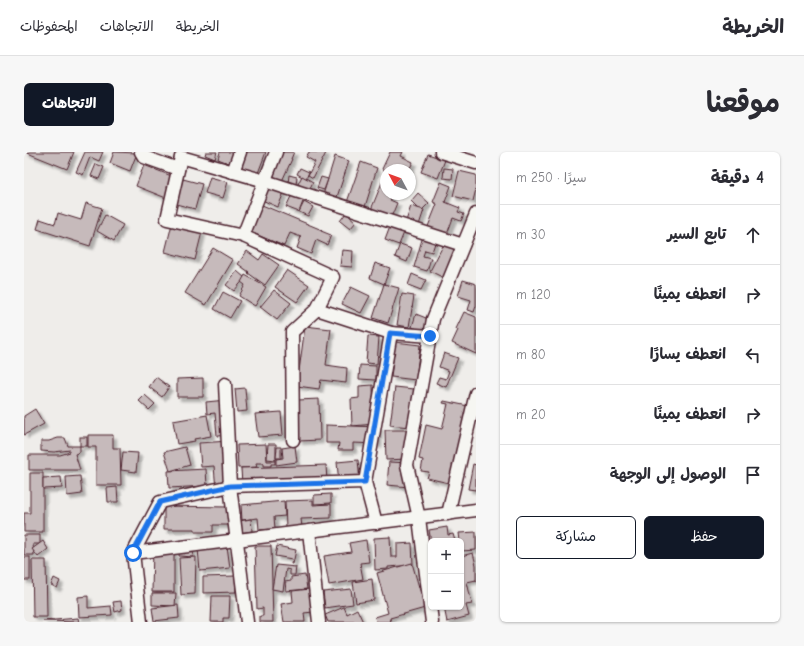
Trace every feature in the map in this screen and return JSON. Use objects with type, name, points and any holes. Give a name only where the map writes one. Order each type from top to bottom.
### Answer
[{"type":"street","points":[[140,152],[144,157],[178,169]]},
{"type":"street","points":[[233,172],[240,152]]},
{"type":"street","points":[[243,236],[276,152]]},
{"type":"street","points":[[441,152],[476,163]]},
{"type":"street","points":[[293,440],[292,332],[317,309],[333,277],[243,236],[167,219],[181,157],[265,181],[463,245]]},
{"type":"street","points":[[432,622],[419,518],[407,465],[433,320],[476,214]]},
{"type":"street","points":[[317,309],[390,333],[430,336]]},
{"type":"street","points":[[376,523],[365,482],[390,333]]},
{"type":"street","points":[[225,384],[230,486],[247,622]]},
{"type":"street","points":[[448,514],[476,393]]},
{"type":"street","points":[[141,622],[133,553],[160,502],[230,486],[365,482]]},
{"type":"street","points":[[133,553],[476,510]]},
{"type":"street","points":[[309,531],[320,622]]},
{"type":"building","points":[[25,152],[74,152],[67,169]]},
{"type":"building","points":[[85,152],[103,152],[99,161],[90,157],[83,175],[76,172]]},
{"type":"building","points":[[114,152],[137,153],[130,171],[110,163]]},
{"type":"building","points":[[206,152],[217,152],[215,159],[205,155]]},
{"type":"building","points":[[220,152],[236,152],[231,164],[218,159]]},
{"type":"building","points":[[243,152],[266,152],[258,173],[238,166]]},
{"type":"building","points":[[281,152],[294,152],[282,181],[270,175]]},
{"type":"building","points":[[309,152],[326,153],[313,178],[308,175],[315,162],[306,157]]},
{"type":"building","points":[[390,152],[403,152],[401,156],[413,162],[412,164],[384,164]]},
{"type":"building","points":[[428,154],[445,160],[438,178],[421,172]]},
{"type":"building","points":[[335,156],[349,161],[336,200],[323,195]]},
{"type":"building","points":[[361,162],[377,168],[364,210],[346,205]]},
{"type":"building","points":[[96,164],[104,167],[99,179],[91,176]]},
{"type":"building","points":[[144,165],[174,177],[166,198],[136,186]]},
{"type":"building","points":[[300,168],[309,172],[306,179],[297,174]]},
{"type":"building","points":[[444,168],[453,169],[452,179],[443,178]]},
{"type":"building","points":[[459,171],[476,175],[476,189],[473,201],[453,196]]},
{"type":"building","points":[[289,175],[297,177],[296,184],[288,183]]},
{"type":"building","points":[[302,176],[313,182],[309,190],[298,184]]},
{"type":"building","points":[[210,177],[228,182],[223,198],[205,193]]},
{"type":"building","points":[[321,177],[328,179],[324,190],[317,188]]},
{"type":"building","points":[[183,179],[202,184],[195,209],[176,204]]},
{"type":"building","points":[[441,182],[451,186],[445,202],[460,208],[458,212],[464,214],[461,221],[453,218],[446,237],[427,229],[437,204],[433,202]]},
{"type":"building","points":[[269,184],[285,190],[278,207],[262,200]]},
{"type":"building","points":[[380,187],[380,200],[390,200],[397,203],[390,220],[370,212]]},
{"type":"building","points":[[418,193],[429,203],[421,211],[411,201],[416,200],[416,195]]},
{"type":"building","points":[[292,194],[304,199],[299,212],[286,207]]},
{"type":"building","points":[[304,202],[313,207],[308,216],[299,212]]},
{"type":"building","points":[[86,203],[102,208],[90,246],[37,229],[40,219],[55,224],[58,213],[81,220]]},
{"type":"building","points":[[262,205],[331,235],[327,245],[316,240],[311,254],[297,248],[301,237],[290,233],[284,246],[250,232]]},
{"type":"building","points":[[411,206],[424,210],[418,228],[405,224]]},
{"type":"building","points":[[346,213],[356,222],[350,229],[340,221]]},
{"type":"building","points":[[105,215],[123,225],[114,241],[97,231]]},
{"type":"building","points":[[172,224],[202,232],[195,260],[165,252]]},
{"type":"building","points":[[391,224],[405,230],[399,245],[385,240]]},
{"type":"building","points":[[423,236],[436,240],[432,252],[425,250],[423,256],[431,258],[427,271],[414,267]]},
{"type":"building","points":[[447,238],[461,245],[444,278],[430,271]]},
{"type":"building","points":[[400,244],[412,248],[407,262],[395,257]]},
{"type":"building","points":[[213,248],[233,260],[206,305],[185,293]]},
{"type":"building","points":[[342,250],[353,251],[352,267],[340,266]]},
{"type":"building","points":[[247,251],[259,260],[263,254],[279,265],[265,285],[238,264]]},
{"type":"building","points":[[375,263],[390,268],[384,284],[370,278]]},
{"type":"building","points":[[287,270],[309,285],[297,302],[275,287]]},
{"type":"building","points":[[237,271],[245,278],[234,291],[226,285]]},
{"type":"building","points":[[412,274],[426,280],[421,290],[408,285]]},
{"type":"building","points":[[245,275],[266,287],[255,306],[239,296],[245,285],[241,282]]},
{"type":"building","points":[[463,280],[476,284],[476,306],[474,312],[468,310],[471,300],[458,296]]},
{"type":"building","points":[[384,284],[399,288],[388,323],[373,318]]},
{"type":"building","points":[[351,287],[370,296],[361,313],[342,304]]},
{"type":"building","points":[[274,290],[291,303],[277,320],[260,307]]},
{"type":"building","points":[[223,292],[240,301],[230,318],[214,309]]},
{"type":"building","points":[[402,294],[414,296],[409,327],[397,325]]},
{"type":"building","points":[[464,312],[476,317],[476,354],[452,343],[458,330],[456,329]]},
{"type":"building","points":[[416,314],[431,320],[427,332],[412,327]]},
{"type":"building","points":[[305,326],[331,329],[326,365],[347,368],[346,383],[321,380],[319,389],[297,386]]},
{"type":"building","points":[[368,336],[379,337],[377,364],[366,363]]},
{"type":"building","points":[[395,342],[420,345],[416,380],[391,377]]},
{"type":"building","points":[[444,353],[458,358],[446,387],[436,383],[439,377],[446,379],[449,371],[439,367]]},
{"type":"building","points":[[360,365],[376,366],[376,380],[359,379]]},
{"type":"building","points":[[156,377],[169,387],[162,397],[149,387]]},
{"type":"building","points":[[203,378],[203,397],[177,397],[177,379]]},
{"type":"building","points":[[373,385],[374,424],[352,426],[351,399],[359,398],[359,386]]},
{"type":"building","points":[[395,387],[414,389],[410,427],[390,425]]},
{"type":"building","points":[[245,388],[247,411],[237,412],[235,389]]},
{"type":"building","points":[[145,395],[155,404],[149,410],[139,401]]},
{"type":"building","points":[[319,399],[320,440],[299,441],[298,400]]},
{"type":"building","points":[[226,400],[229,435],[217,436],[215,413],[207,414],[206,402]]},
{"type":"building","points":[[444,401],[468,406],[453,484],[427,478],[429,472],[421,471],[423,460],[419,459],[426,425],[442,429],[448,404],[443,403]]},
{"type":"building","points":[[35,409],[44,424],[24,435],[24,416]]},
{"type":"building","points":[[281,412],[283,435],[258,437],[255,414]]},
{"type":"building","points":[[207,415],[211,436],[194,439],[195,441],[177,444],[173,421]]},
{"type":"building","points":[[326,425],[379,427],[378,444],[353,443],[353,450],[338,450],[339,443],[326,443]]},
{"type":"building","points":[[385,430],[407,430],[407,459],[386,460]]},
{"type":"building","points":[[88,435],[113,435],[113,448],[120,448],[121,485],[96,485],[96,447],[88,447]]},
{"type":"building","points":[[80,437],[87,437],[87,446],[80,446]]},
{"type":"building","points":[[58,438],[65,438],[68,446],[80,446],[80,452],[75,454],[80,470],[29,470],[29,455],[60,455],[70,452],[70,450],[54,452],[41,451],[41,441],[49,441]]},
{"type":"building","points":[[229,441],[232,489],[216,490],[214,466],[201,467],[199,443]]},
{"type":"building","points":[[266,444],[267,461],[275,461],[275,464],[271,464],[271,466],[264,466],[264,463],[256,463],[257,467],[238,468],[237,445]]},
{"type":"building","points":[[268,444],[276,444],[276,460],[267,459]]},
{"type":"building","points":[[295,446],[297,462],[276,465],[276,459],[283,458],[282,448]]},
{"type":"building","points":[[185,447],[190,465],[170,471],[164,452]]},
{"type":"building","points":[[277,447],[281,447],[281,458],[276,458]]},
{"type":"building","points":[[123,452],[138,453],[136,472],[121,470]]},
{"type":"building","points":[[358,460],[360,482],[339,484],[337,462]]},
{"type":"building","points":[[389,462],[411,463],[409,487],[387,485]]},
{"type":"building","points":[[473,464],[476,465],[476,490],[468,489]]},
{"type":"building","points":[[326,465],[327,482],[242,485],[241,468]]},
{"type":"building","points":[[206,469],[207,486],[169,488],[168,471]]},
{"type":"building","points":[[30,473],[43,473],[43,532],[24,532],[24,513],[30,513]]},
{"type":"building","points":[[80,476],[82,494],[67,496],[66,477]]},
{"type":"building","points":[[61,477],[62,488],[43,489],[43,478]]},
{"type":"building","points":[[117,487],[118,502],[108,502],[107,488]]},
{"type":"building","points":[[331,494],[331,503],[314,504],[314,495]]},
{"type":"building","points":[[313,500],[313,505],[331,504],[331,518],[301,519],[302,527],[286,528],[285,501]]},
{"type":"building","points":[[284,501],[285,516],[274,517],[275,529],[259,530],[258,518],[242,520],[241,505]]},
{"type":"building","points":[[164,506],[228,507],[228,525],[213,525],[213,532],[195,532],[195,529],[164,529]]},
{"type":"building","points":[[251,519],[252,531],[240,533],[239,521]]},
{"type":"building","points":[[447,527],[448,535],[453,534],[454,538],[430,538],[429,530]]},
{"type":"building","points":[[476,532],[476,550],[464,551],[464,538],[460,538],[459,533]]},
{"type":"building","points":[[24,535],[40,535],[40,544],[33,544],[34,555],[24,555]]},
{"type":"building","points":[[390,537],[391,557],[397,557],[397,544],[412,543],[413,565],[388,567],[388,569],[375,570],[374,538]]},
{"type":"building","points":[[366,540],[369,562],[360,563],[363,579],[329,585],[324,556],[351,552],[349,543]]},
{"type":"building","points":[[43,541],[48,549],[38,557],[32,549]]},
{"type":"building","points":[[227,546],[230,568],[200,571],[198,549]]},
{"type":"building","points":[[255,546],[271,546],[273,622],[260,622],[260,616],[263,616],[263,608],[257,609]]},
{"type":"building","points":[[277,546],[296,550],[293,564],[291,564],[292,559],[275,556]]},
{"type":"building","points":[[180,547],[194,548],[193,557],[179,556]]},
{"type":"building","points":[[153,548],[174,548],[174,592],[152,592]]},
{"type":"building","points":[[473,553],[476,565],[476,580],[467,582],[472,604],[466,605],[469,616],[447,622],[445,610],[464,610],[464,555]]},
{"type":"building","points":[[24,557],[30,557],[30,580],[24,580]]},
{"type":"building","points":[[196,557],[195,594],[181,595],[179,558]]},
{"type":"building","points":[[32,560],[46,560],[47,617],[33,617]]},
{"type":"building","points":[[412,563],[425,608],[390,618],[391,622],[376,622],[375,617],[388,613],[377,573]]},
{"type":"building","points":[[276,565],[296,567],[295,575],[290,575],[290,570],[286,569],[283,591],[272,589]]},
{"type":"building","points":[[305,575],[307,589],[286,591],[285,582],[291,581],[291,577]]},
{"type":"building","points":[[235,576],[236,592],[203,593],[203,577]]},
{"type":"building","points":[[54,578],[60,581],[57,588],[51,585]]},
{"type":"building","points":[[372,579],[374,600],[356,603],[353,582]]},
{"type":"building","points":[[310,589],[313,612],[304,613],[305,622],[284,622],[281,604],[293,602],[292,591]]},
{"type":"building","points":[[351,589],[353,604],[325,608],[323,592]]},
{"type":"building","points":[[152,593],[176,593],[175,606],[152,605]]},
{"type":"building","points":[[88,596],[88,608],[111,606],[112,615],[79,617],[78,597]]},
{"type":"building","points":[[212,596],[230,596],[229,618],[223,618],[223,622],[211,622]]},
{"type":"building","points":[[121,601],[122,610],[115,612],[113,602]]},
{"type":"building","points":[[178,605],[179,618],[154,621],[152,608]]},
{"type":"building","points":[[344,607],[347,614],[357,609],[363,622],[328,622],[325,615]]},
{"type":"building","points":[[78,618],[79,622],[43,621]]},
{"type":"route","points":[[133,553],[160,502],[230,486],[365,482],[390,333],[430,336]]}]
